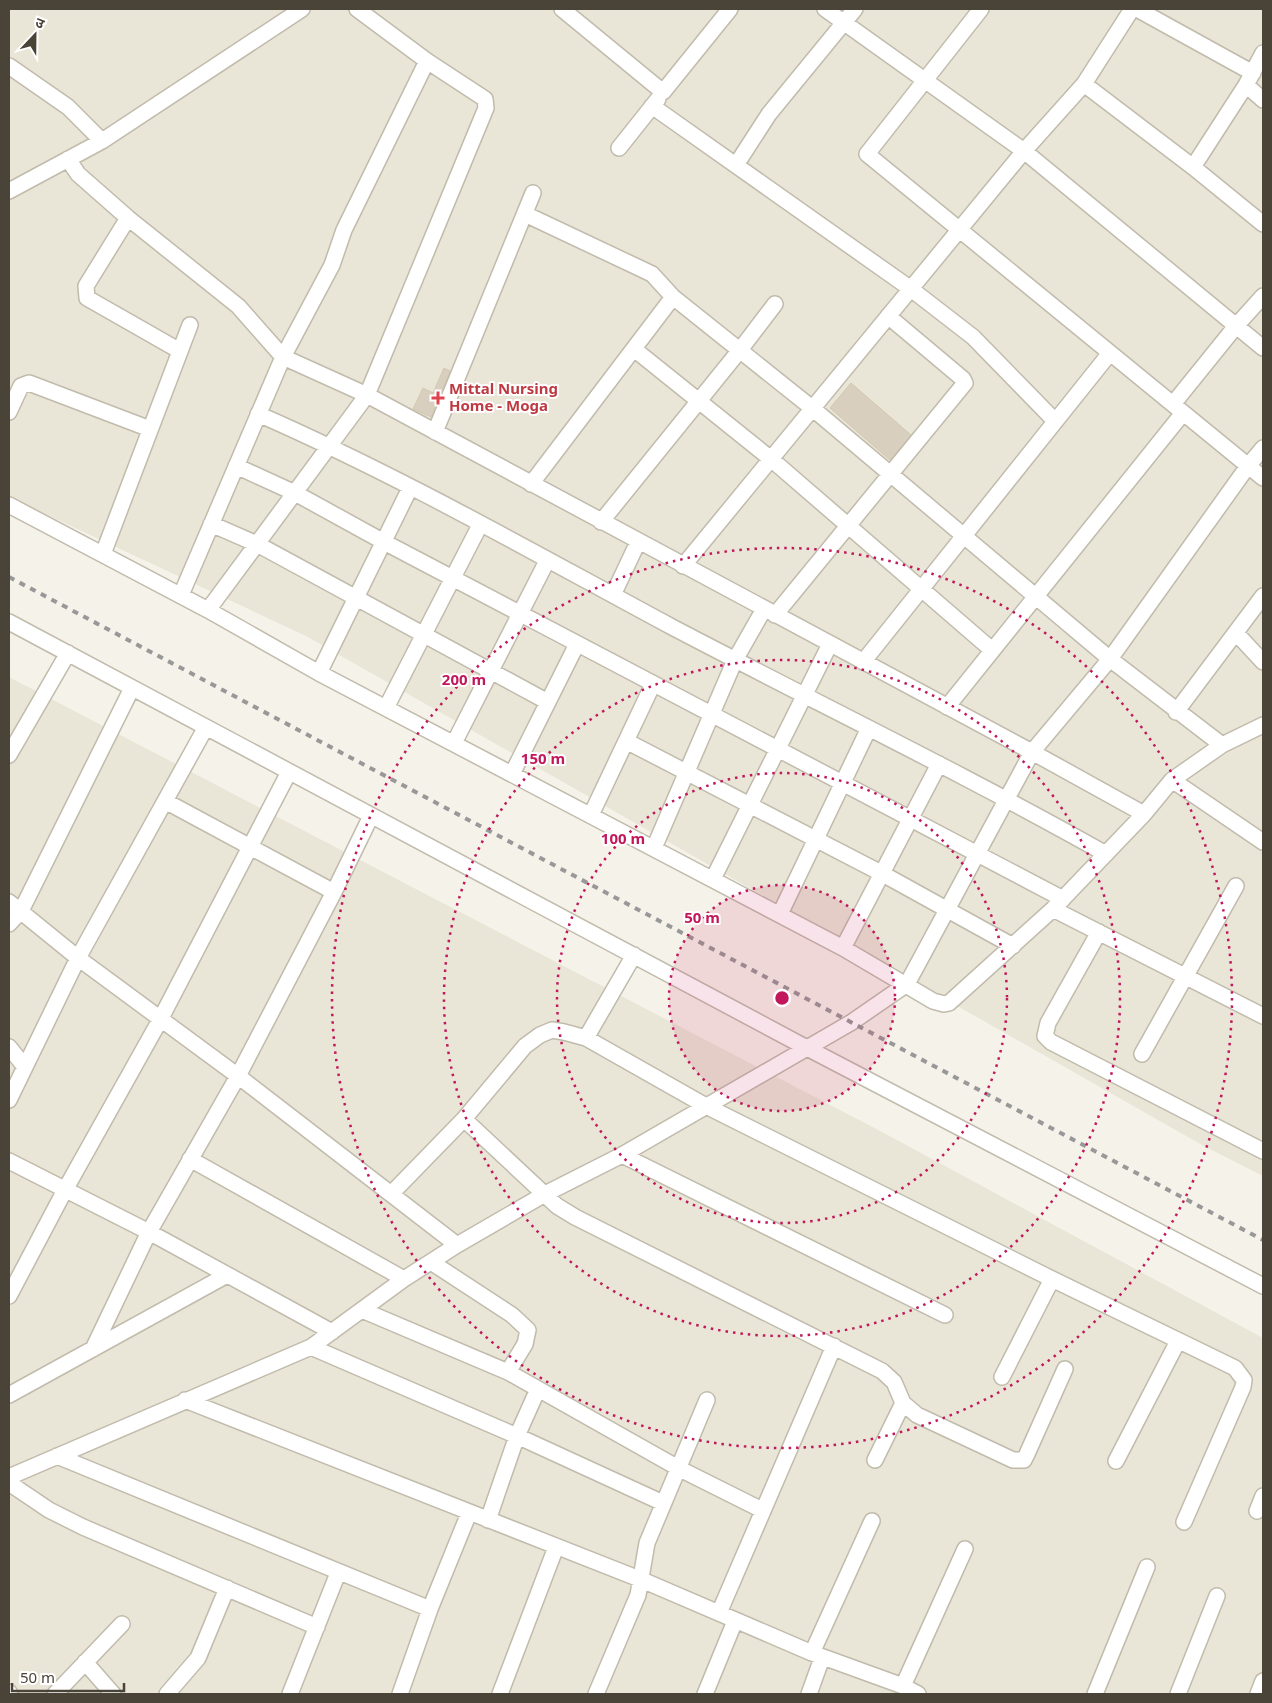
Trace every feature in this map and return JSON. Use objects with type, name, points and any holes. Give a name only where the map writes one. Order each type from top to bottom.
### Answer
[{"type":"street","points":[[208,610],[367,395],[486,108],[485,99],[427,61],[357,9]]},
{"type":"street","points":[[562,9],[663,92]]},
{"type":"street","points":[[619,148],[730,9]]},
{"type":"street","points":[[825,9],[1024,151],[1263,348]]},
{"type":"street","points":[[736,166],[769,114],[855,9]]},
{"type":"street","points":[[981,9],[867,154],[1263,478]]},
{"type":"street","points":[[683,566],[1024,151],[1084,84],[1132,9]]},
{"type":"street","points":[[1137,9],[1249,79],[1263,100]]},
{"type":"street","points":[[9,191],[102,140],[292,11]]},
{"type":"street","points":[[1193,167],[1249,79],[1263,53]]},
{"type":"street","points":[[180,595],[283,357],[332,265],[344,230],[427,61]]},
{"type":"street","points":[[9,66],[68,107],[102,140]]},
{"type":"street","points":[[1084,84],[1193,167],[1263,224]]},
{"type":"street","points":[[652,106],[911,288],[974,337],[1055,421]]},
{"type":"street","points":[[68,159],[78,174],[128,218],[238,306],[283,357],[367,395],[1144,814]]},
{"type":"street","points":[[435,432],[533,193]]},
{"type":"street","points":[[524,214],[652,274],[673,297],[812,408],[1110,659],[1176,712],[1222,745]]},
{"type":"street","points":[[128,218],[86,286],[87,298],[180,351]]},
{"type":"street","points":[[947,707],[1035,596],[1178,409],[1236,326],[1263,296]]},
{"type":"street","points":[[531,484],[673,297]]},
{"type":"street","points":[[601,522],[740,350],[774,304]]},
{"type":"street","points":[[654,848],[736,660],[770,612],[848,526],[965,383],[963,379],[888,316]]},
{"type":"street","points":[[103,554],[190,325]]},
{"type":"street","points":[[634,349],[771,459],[992,650]]},
{"type":"street","points":[[863,662],[1110,353]]},
{"type":"street","points":[[9,412],[21,386],[29,383],[150,430]]},
{"type":"street","points":[[258,414],[330,445],[736,660],[1006,798],[1106,854]]},
{"type":"street","points":[[9,1477],[311,1347],[404,1279],[457,1245],[545,1194],[622,1155],[852,1022],[908,984],[945,910],[1032,752],[1110,659],[1248,466],[1263,448]]},
{"type":"street","points":[[236,466],[295,493],[384,542],[976,854],[1058,904],[1099,932],[1263,1016]]},
{"type":"street","points":[[319,673],[410,488]]},
{"type":"street","points":[[9,505],[208,610],[319,673],[780,914],[908,984],[933,1001],[944,1004],[950,1003],[1058,904],[1144,814],[1172,780],[1222,745],[1263,725]]},
{"type":"street","points":[[211,524],[257,544],[546,701]]},
{"type":"street","points":[[386,708],[480,524]]},
{"type":"street","points":[[612,595],[638,542]]},
{"type":"street","points":[[454,743],[547,560]]},
{"type":"street","points":[[1176,712],[1237,634],[1263,596]]},
{"type":"street","points":[[9,622],[807,1048],[1263,1286]]},
{"type":"street","points":[[1237,634],[1263,662]]},
{"type":"street","points":[[512,774],[546,701],[577,644]]},
{"type":"street","points":[[713,879],[830,644]]},
{"type":"street","points":[[9,755],[68,653]]},
{"type":"street","points":[[591,815],[653,684]]},
{"type":"street","points":[[9,924],[15,906],[132,688]]},
{"type":"street","points":[[9,1100],[78,958],[206,727]]},
{"type":"street","points":[[780,914],[869,728]]},
{"type":"street","points":[[626,741],[814,841],[881,873],[1013,946]]},
{"type":"street","points":[[843,948],[939,764]]},
{"type":"street","points":[[9,1296],[15,1267],[65,1190],[160,1020],[289,772]]},
{"type":"street","points":[[1172,780],[1263,842]]},
{"type":"street","points":[[165,801],[249,848],[334,892]]},
{"type":"street","points":[[93,1349],[149,1232],[238,1076],[334,892],[371,816]]},
{"type":"street","points":[[1142,1054],[1236,886]]},
{"type":"street","points":[[15,906],[78,958],[238,1076],[457,1245]]},
{"type":"street","points":[[1099,932],[1048,1023],[1045,1036],[1051,1042],[1263,1151]]},
{"type":"street","points":[[586,1038],[634,955]]},
{"type":"street","points":[[391,1194],[464,1118],[525,1046],[540,1035],[552,1030],[586,1038],[706,1106],[1235,1368],[1244,1380],[1238,1400],[1184,1522]]},
{"type":"street","points":[[9,1047],[25,1067]]},
{"type":"street","points":[[464,1118],[557,1206],[593,1228],[834,1346],[890,1376],[903,1404],[930,1423],[1018,1461],[1024,1460],[1065,1369]]},
{"type":"street","points":[[622,1155],[945,1316]]},
{"type":"street","points":[[190,1159],[404,1279]]},
{"type":"street","points":[[9,1162],[149,1232],[332,1332]]},
{"type":"street","points":[[431,1262],[512,1315],[528,1330],[525,1344],[508,1372]]},
{"type":"street","points":[[9,1395],[227,1275]]},
{"type":"street","points":[[1002,1376],[1052,1279]]},
{"type":"street","points":[[362,1310],[508,1372],[680,1469],[762,1510]]},
{"type":"street","points":[[1116,1461],[1178,1341]]},
{"type":"street","points":[[719,1613],[834,1346]]},
{"type":"street","points":[[311,1347],[517,1436],[663,1503]]},
{"type":"street","points":[[488,1520],[517,1436],[538,1389]]},
{"type":"street","points":[[185,1400],[642,1580],[817,1656],[903,1686],[918,1694]]},
{"type":"street","points":[[596,1694],[638,1595],[647,1543],[663,1503],[680,1469],[707,1400]]},
{"type":"street","points":[[875,1460],[903,1404]]},
{"type":"street","points":[[57,1456],[430,1610]]},
{"type":"street","points":[[9,1483],[49,1510],[83,1527],[316,1627]]},
{"type":"street","points":[[400,1694],[430,1610],[469,1513]]},
{"type":"street","points":[[809,1694],[817,1656],[872,1521]]},
{"type":"street","points":[[500,1694],[556,1547]]},
{"type":"street","points":[[903,1686],[965,1548]]},
{"type":"street","points":[[1095,1694],[1148,1567]]},
{"type":"street","points":[[290,1694],[338,1573]]},
{"type":"street","points":[[167,1694],[198,1658],[227,1588]]},
{"type":"street","points":[[1178,1694],[1217,1596]]},
{"type":"street","points":[[705,1694],[735,1621]]},
{"type":"street","points":[[55,1694],[122,1624]]},
{"type":"street","points":[[86,1662],[113,1694]]},
{"type":"street","points":[[1258,1694],[1263,1681]]},
{"type":"shaded area","points":[[9,9],[1263,9],[1263,1176],[1202,1145],[306,636],[9,497]]},
{"type":"shaded area","points":[[9,677],[884,1133],[1263,1338],[1263,1694],[9,1694]]},
{"type":"building","points":[[444,368],[450,371],[431,417],[413,409],[423,388],[433,393]]},
{"type":"building","points":[[851,383],[911,435],[890,460],[830,408]]},
{"type":"railway","points":[[9,577],[1263,1240]]},
{"type":"place","name":"Mittal Nursing Home - Moga","points":[[438,398]]}]
